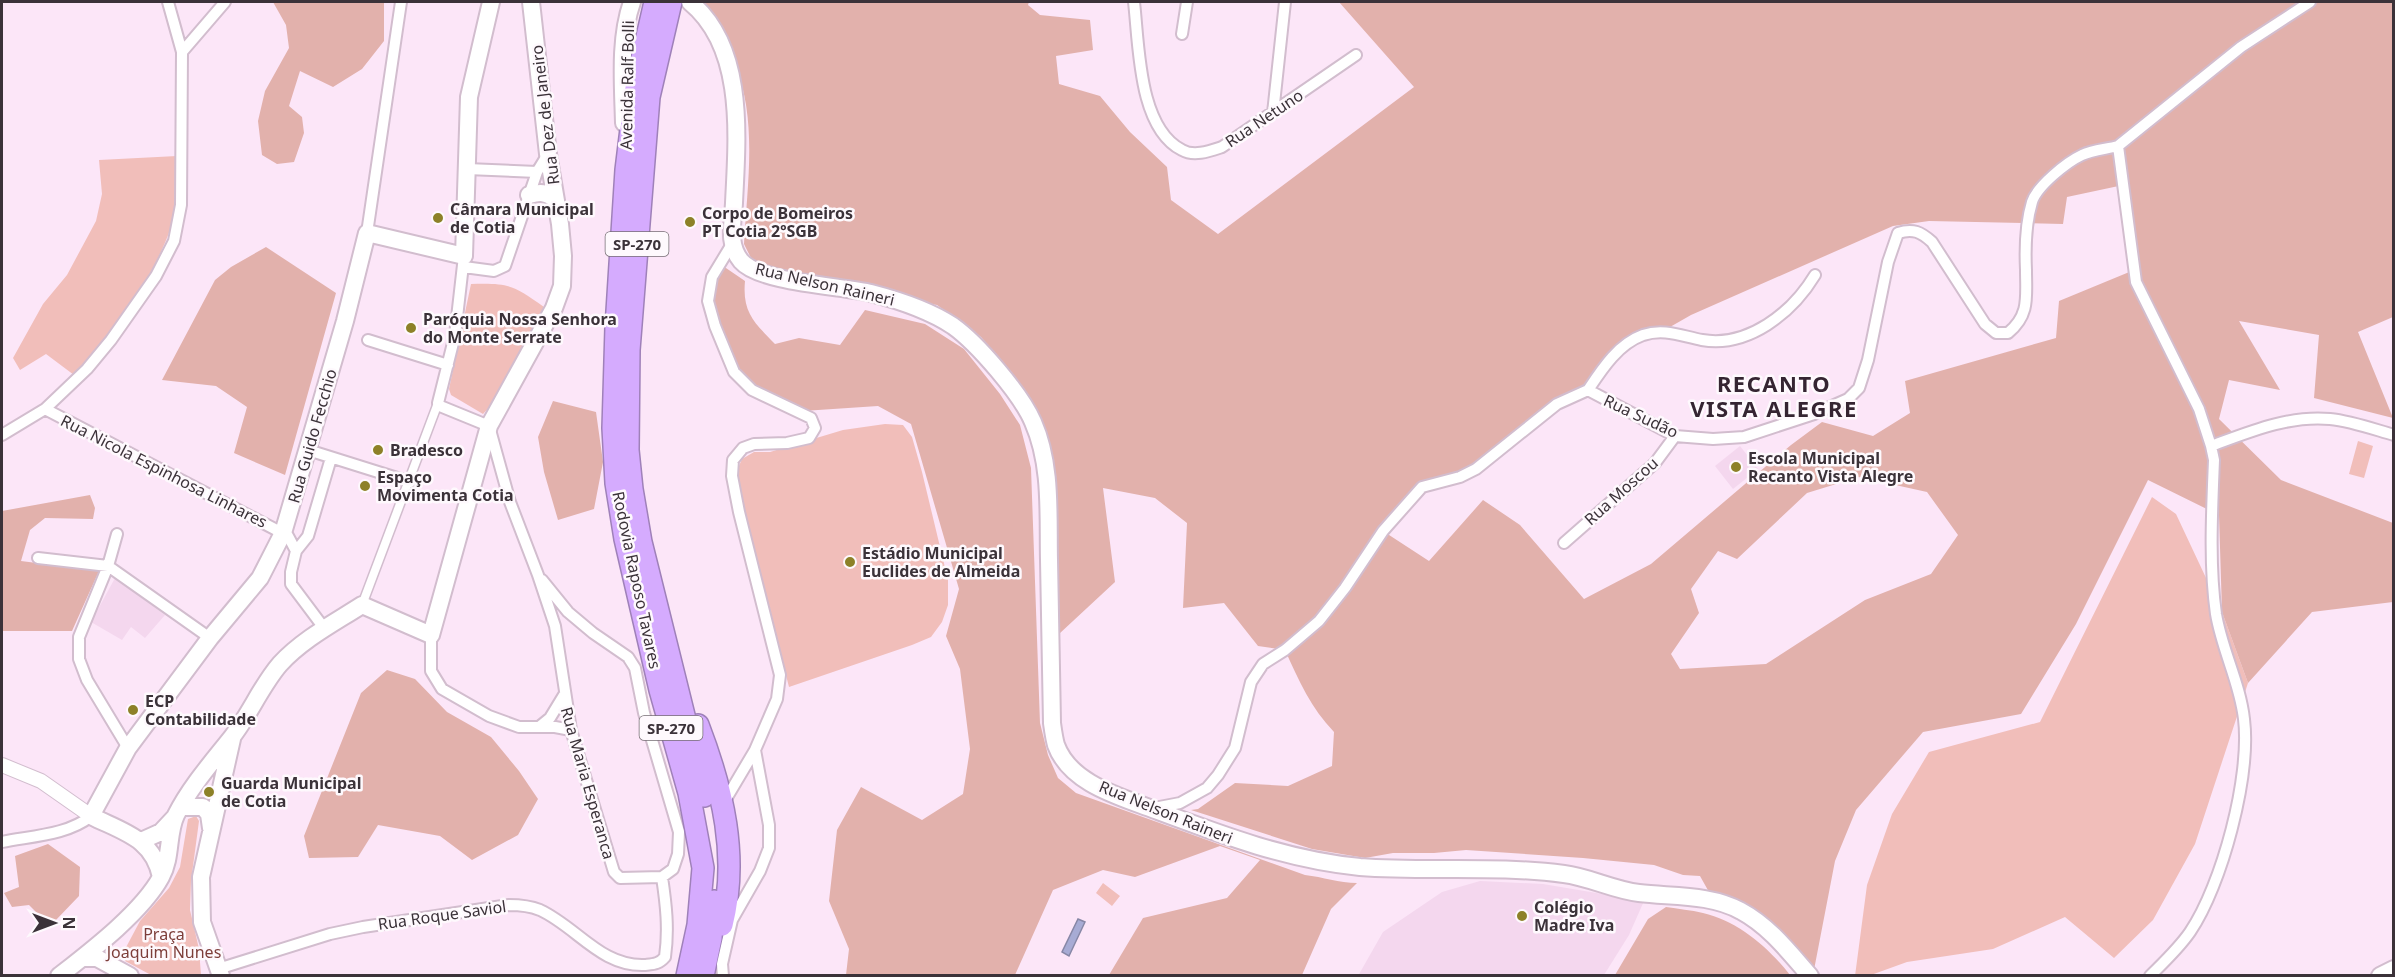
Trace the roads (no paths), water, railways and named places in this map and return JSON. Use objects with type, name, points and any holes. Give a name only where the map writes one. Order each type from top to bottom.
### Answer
[{"type":"highway","name":"Rodovia Raposo Tavares","points":[[655,2],[637,80],[626,170],[613,428],[616,483],[625,539],[660,690],[689,793],[703,868],[698,926],[687,975]]},
{"type":"highway","name":"Rodovia Raposo Tavares","points":[[671,2],[650,97],[642,170],[629,350],[628,450],[641,542],[709,820],[715,891],[711,938],[703,975]]},
{"type":"highway","points":[[670,663],[712,761],[723,804],[731,865],[729,899],[710,975]]},
{"type":"main road","points":[[367,233],[464,261],[469,97],[491,2]]},
{"type":"main road","name":"Rua Dez de Janeiro","points":[[431,634],[489,426],[554,308],[561,286],[563,256],[548,154],[531,2]]},
{"type":"main road","name":"Avenida Ralf Bolli","points":[[626,170],[624,45],[629,3]]},
{"type":"main road","points":[[666,26],[695,6],[714,29],[723,48],[732,83],[736,139],[732,244]]},
{"type":"main road","points":[[529,195],[540,192],[549,194],[555,200]]},
{"type":"main road","name":"Rua Guido Fecchio","points":[[92,816],[128,748],[210,638],[260,578],[283,533],[345,321],[367,233]]},
{"type":"main road","name":"Rua Nelson Raineri","points":[[732,244],[741,261],[752,270],[796,281],[902,301],[952,326],[970,341],[1010,386],[1033,421],[1047,472],[1052,723],[1056,745],[1066,764],[1081,777],[1097,786],[1243,843],[1301,858],[1406,870],[1511,869],[1567,874],[1636,893],[1714,901],[1740,910],[1771,933],[1810,975]]},
{"type":"main road","points":[[141,841],[160,832],[178,812],[279,665],[298,647],[324,628],[362,605],[431,634]]},
{"type":"main road","points":[[215,973],[211,950],[202,922],[201,877],[233,735]]},
{"type":"main road","points":[[178,812],[194,805],[203,807],[209,814],[211,829]]},
{"type":"main road","points":[[59,975],[106,937],[143,900],[161,877],[168,858],[178,812]]},
{"type":"main road","points":[[92,816],[141,841],[154,855],[161,877]]},
{"type":"main road","points":[[106,937],[107,953],[112,965]]},
{"type":"main road","points":[[82,958],[97,958],[130,975]]},
{"type":"main road","points":[[2380,975],[2394,969]]},
{"type":"street","points":[[2,435],[45,409],[87,369],[111,340],[156,276],[174,242],[182,205],[182,52],[168,2]]},
{"type":"street","points":[[182,52],[225,2]]},
{"type":"street","name":"Rua Guido Fecchio","points":[[367,233],[401,2]]},
{"type":"street","name":"Rua Netuno","points":[[1134,2],[1142,74],[1152,116],[1165,138],[1183,152],[1204,153],[1222,147],[1356,55]]},
{"type":"street","points":[[1182,34],[1187,2]]},
{"type":"street","points":[[1273,113],[1285,2]]},
{"type":"street","points":[[2150,975],[2181,944],[2198,919],[2219,867],[2235,817],[2245,763],[2244,717],[2216,615],[2214,460],[2211,446],[2199,410],[2136,282],[2118,146],[2241,47],[2310,2]]},
{"type":"street","name":"Rua Sudão","points":[[1151,808],[1180,803],[1207,788],[1235,748],[1251,682],[1263,664],[1285,650],[1318,621],[1345,588],[1383,531],[1422,488],[1460,477],[1476,468],[1557,404],[1588,390],[1675,436],[1713,439],[1744,437],[1814,414],[1848,399],[1859,388],[1868,360],[1888,262],[1898,233],[1907,230],[1920,232],[1932,242],[1985,324],[1996,333],[2008,333],[2021,323],[2027,297],[2025,269],[2027,231],[2033,200],[2056,172],[2083,154],[2118,146]]},
{"type":"street","points":[[362,605],[438,403],[455,335],[464,261],[494,271],[505,266],[537,172],[548,154]]},
{"type":"street","points":[[467,169],[537,172]]},
{"type":"street","points":[[723,804],[755,750],[777,699],[780,675],[737,503],[732,476],[733,460],[742,448],[754,444],[787,443],[808,438],[815,428],[811,418],[752,390],[734,372],[715,326],[708,301],[712,277],[732,244]]},
{"type":"street","points":[[1588,390],[1610,358],[1641,336],[1663,331],[1723,342],[1742,337],[1768,324],[1793,307],[1815,275]]},
{"type":"street","points":[[368,340],[448,365]]},
{"type":"street","points":[[438,403],[440,406],[489,426]]},
{"type":"street","name":"Rua Nicola Espinhosa Linhares","points":[[45,409],[283,533]]},
{"type":"street","points":[[2211,446],[2295,420],[2330,419],[2394,435]]},
{"type":"street","name":"Rua Maria Esperanca","points":[[489,426],[510,502],[555,626],[571,730],[614,872],[620,878],[662,877]]},
{"type":"street","name":"Rua Moscou","points":[[1564,543],[1655,463],[1675,436]]},
{"type":"street","points":[[308,450],[410,482]]},
{"type":"street","points":[[324,628],[291,584],[291,572],[296,551],[308,536],[331,458]]},
{"type":"street","points":[[283,533],[292,541],[296,551]]},
{"type":"street","points":[[117,534],[108,566],[79,637],[79,659],[87,680],[128,748]]},
{"type":"street","points":[[38,558],[108,566],[210,638]]},
{"type":"street","points":[[538,575],[568,612],[593,633],[628,657],[635,668],[644,713],[679,832],[678,854],[673,869],[662,877]]},
{"type":"street","points":[[431,634],[431,671],[442,689],[489,716],[519,727],[555,727],[571,730]]},
{"type":"street","points":[[538,727],[550,718],[564,695]]},
{"type":"street","points":[[723,975],[722,964],[732,920],[760,871],[769,848],[769,825],[755,750]]},
{"type":"street","points":[[2,765],[41,781],[92,816],[82,824],[67,829],[2,842]]},
{"type":"street","name":"Rua Roque Saviol","points":[[215,973],[330,934],[509,905],[524,905],[542,911],[611,959],[630,966],[655,964],[665,957],[668,938],[662,877]]},
{"type":"water","points":[[1078,919],[1085,922],[1069,956],[1062,952]]},
{"type":"place","name":"Câmara Municipal de Cotia","points":[[438,218]]},
{"type":"place","name":"Corpo de Bomeiros PT Cotia 2ºSGB","points":[[690,222]]},
{"type":"place","name":"Paróquia Nossa Senhora do Monte Serrate","points":[[411,328]]},
{"type":"place","name":"Bradesco","points":[[378,450]]},
{"type":"place","name":"Escola Municipal Recanto Vista Alegre","points":[[1736,467]]},
{"type":"place","name":"Espaço Movimenta Cotia","points":[[365,486]]},
{"type":"place","name":"Estádio Municipal Euclides de Almeida","points":[[850,562]]},
{"type":"place","name":"ECP Contabilidade","points":[[133,710]]},
{"type":"place","name":"Guarda Municipal de Cotia","points":[[209,792]]},
{"type":"place","name":"Colégio Madre Iva","points":[[1522,916]]},
{"type":"district","name":"RECANTO VISTA ALEGRE","points":[[1774,396]]},
{"type":"park label","name":"Praça Joaquim Nunes","points":[[164,943]]}]
